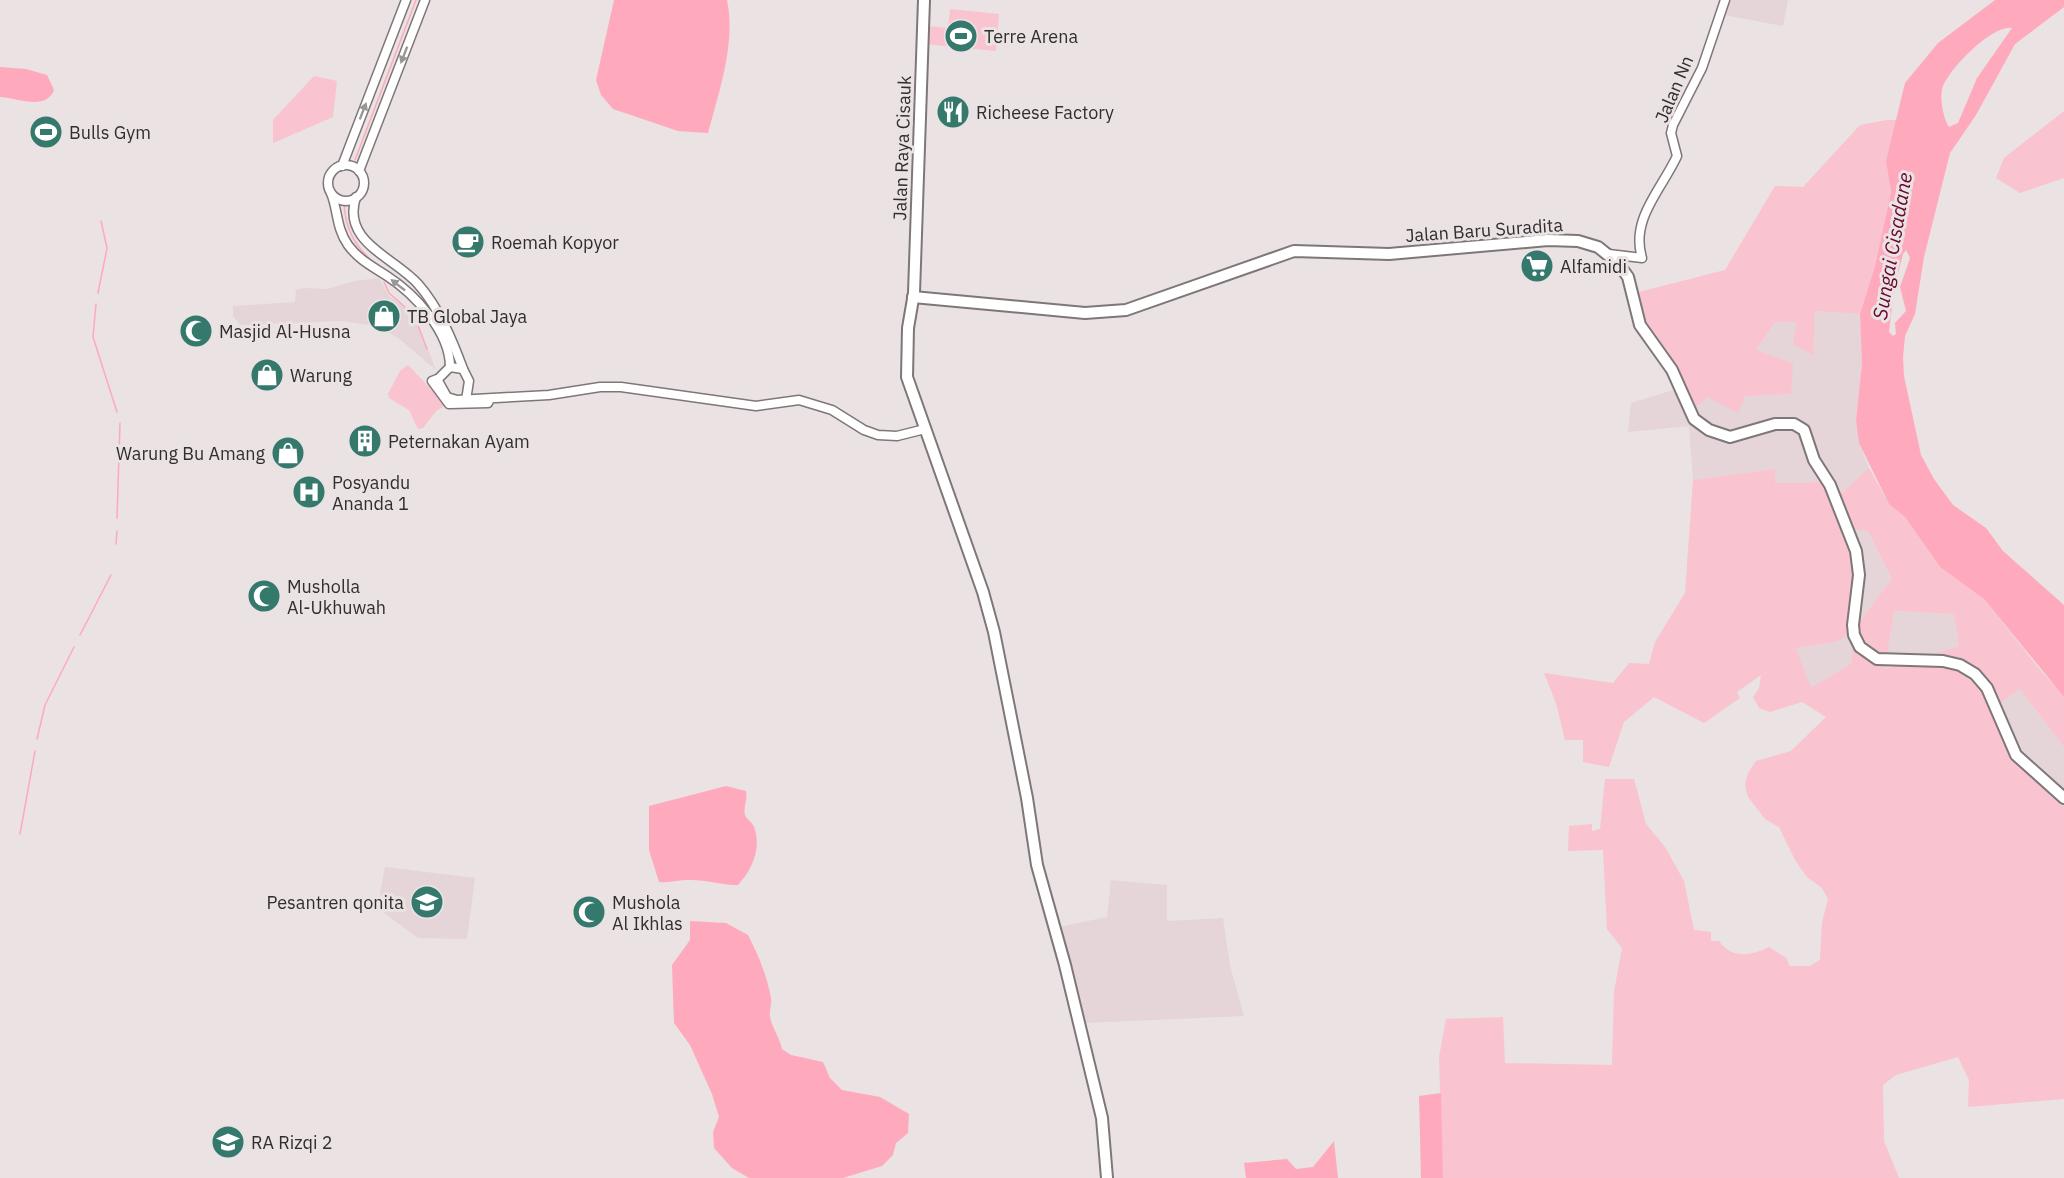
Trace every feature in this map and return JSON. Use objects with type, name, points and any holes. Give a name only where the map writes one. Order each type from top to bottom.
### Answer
[{"type":"main road","name":"Jalan Raya Cisauk","points":[[924,0],[913,297],[908,328],[906,371],[983,592],[994,632],[1027,798],[1037,865],[1065,965],[1102,1118],[1107,1178]]},
{"type":"main road","name":"Jalan Baru Suradita","points":[[913,297],[1098,312],[1126,310],[1294,251],[1389,254],[1554,240],[1586,242],[1609,255],[1623,269],[1631,283],[1640,326],[1672,370],[1694,418],[1709,430],[1723,436],[1739,436],[1775,423],[1794,424],[1804,430],[1814,460],[1830,486],[1856,551],[1859,575],[1853,625],[1854,635],[1860,647],[1877,659],[1943,661],[1960,665],[1975,674],[1987,688],[2016,755],[2064,798]]},
{"type":"street","points":[[406,0],[342,166],[330,175],[328,186],[335,215],[346,243],[368,265],[387,276],[420,304],[445,344],[450,367]]},
{"type":"street","points":[[359,171],[424,0]]},
{"type":"street","name":"Jalan Nn","points":[[1609,255],[1642,258],[1638,246],[1644,214],[1677,156],[1671,133],[1673,125],[1702,68],[1725,0]]},
{"type":"street","points":[[342,166],[351,166],[359,171],[364,182],[356,198],[352,215],[360,236],[368,245],[392,260],[418,283],[442,318],[469,381],[475,390],[488,398]]},
{"type":"street","points":[[331,193],[340,200],[356,198]]},
{"type":"street","points":[[436,379],[450,367],[463,369]]},
{"type":"street","points":[[436,379],[449,404],[488,403],[488,398]]},
{"type":"street","points":[[436,379],[450,399],[549,395],[600,387],[621,387],[756,406],[799,400],[832,410],[864,430],[878,435],[897,436],[925,429]]},
{"type":"street","points":[[466,400],[469,381]]},
{"type":"shaded area","points":[[1728,0],[1788,0],[1783,26],[1724,15]]},
{"type":"shaded area","name":"Terre Arena","points":[[950,9],[999,14],[996,51],[925,44],[927,26],[948,28]]},
{"type":"shaded area","points":[[314,76],[337,81],[333,117],[273,143],[273,120]]},
{"type":"shaded area","points":[[2064,111],[2064,178],[2020,193],[1996,178],[2004,158]]},
{"type":"shaded area","points":[[1897,120],[1886,161],[1891,192],[1875,266],[1860,314],[1815,311],[1813,355],[1793,344],[1797,322],[1775,322],[1756,350],[1793,364],[1791,394],[1745,396],[1738,413],[1707,397],[1688,415],[1644,323],[1635,293],[1725,270],[1775,186],[1803,187],[1860,125]]},
{"type":"shaded area","points":[[379,278],[389,296],[413,312],[436,370],[398,338],[376,326],[342,321],[240,325],[233,316],[233,306],[295,302],[296,290],[303,288],[327,289],[355,281]]},
{"type":"shaded area","points":[[1815,311],[1860,314],[1862,363],[1856,421],[1859,443],[1869,468],[1836,498],[1828,482],[1775,483],[1775,469],[1693,480],[1689,426],[1628,432],[1631,403],[1680,388],[1707,397],[1790,394],[1756,350],[1775,322],[1797,322],[1813,354]]},
{"type":"shaded area","points":[[408,365],[446,405],[436,411],[423,428],[418,429],[409,410],[389,398],[388,394],[400,371]]},
{"type":"shaded area","points":[[1869,468],[1889,504],[1905,517],[1940,567],[1984,599],[2041,671],[2064,696],[2064,747],[2020,689],[1997,705],[2030,772],[2064,806],[2064,1099],[1968,1107],[1969,1080],[1958,1057],[1896,1075],[1883,1085],[1884,1141],[1899,1178],[1443,1178],[1439,1057],[1446,1019],[1503,1017],[1505,1063],[1612,1065],[1614,992],[1622,948],[1607,929],[1603,850],[1568,851],[1569,826],[1592,824],[1592,831],[1600,829],[1605,779],[1634,779],[1646,824],[1665,847],[1684,881],[1694,930],[1711,932],[1711,941],[1719,941],[1729,951],[1735,953],[1748,954],[1769,947],[1786,958],[1790,966],[1810,966],[1820,960],[1822,923],[1828,899],[1822,888],[1807,877],[1795,860],[1779,827],[1765,819],[1748,797],[1745,785],[1748,773],[1756,761],[1791,751],[1826,717],[1802,702],[1770,712],[1759,708],[1753,697],[1759,688],[1761,675],[1737,692],[1740,698],[1704,723],[1654,697],[1624,722],[1609,767],[1583,762],[1583,740],[1565,740],[1556,703],[1544,673],[1613,683],[1629,663],[1649,664],[1655,642],[1685,593],[1693,480],[1775,469],[1775,483],[1828,482],[1836,498]],"holes":[[[1845,528],[1868,531],[1892,579],[1852,632],[1856,587]],[[1894,611],[1954,614],[1959,646],[1885,669]],[[1852,634],[1852,663],[1811,688],[1796,648],[1835,642]]]},
{"type":"shaded area","points":[[1845,527],[1868,531],[1892,579],[1852,633],[1852,663],[1811,689],[1796,648],[1835,642]]},
{"type":"shaded area","points":[[1894,611],[1954,614],[1959,646],[1885,669]]},
{"type":"shaded area","points":[[2020,689],[2064,747],[2064,806],[2039,787],[2016,752],[1997,705]]},
{"type":"shaded area","name":"Pesantren qonita","points":[[385,867],[475,878],[467,939],[418,938],[383,912],[380,893]]},
{"type":"shaded area","points":[[1111,880],[1167,885],[1167,921],[1223,918],[1230,966],[1244,1016],[1084,1023],[1059,927],[1107,917]]},
{"type":"water","points":[[614,0],[727,0],[728,50],[708,133],[678,131],[613,109],[601,95],[596,80]]},
{"type":"water","name":"Sungai Cisadane","points":[[1995,0],[2064,0],[2064,7],[2015,44],[1976,115],[1950,153],[1924,257],[1915,314],[1905,336],[1903,357],[1904,376],[1921,455],[1934,479],[1953,505],[1986,528],[2003,551],[2064,605],[2064,697],[1984,599],[1940,567],[1905,517],[1889,504],[1859,443],[1856,421],[1862,363],[1860,314],[1875,266],[1891,192],[1886,161],[1905,83],[1938,43]],"holes":[[[2012,28],[1977,78],[1958,123],[1949,127],[1942,107],[1942,91],[1947,78],[1983,40],[1994,33]],[[1906,250],[1910,258],[1900,287],[1906,311],[1895,323],[1896,334],[1893,336],[1889,332],[1894,289]]]},
{"type":"water","points":[[0,67],[26,69],[47,75],[54,90],[45,100],[38,102],[0,97]]},
{"type":"water","points":[[726,786],[746,791],[745,815],[753,825],[756,835],[754,858],[743,879],[738,885],[694,880],[659,882],[649,850],[649,806]]},
{"type":"water","points":[[690,921],[726,923],[748,935],[759,957],[767,982],[771,1000],[770,1017],[782,1049],[791,1055],[823,1062],[830,1078],[842,1090],[880,1097],[909,1114],[908,1133],[896,1143],[893,1155],[882,1166],[843,1178],[749,1178],[732,1168],[714,1148],[713,1132],[719,1117],[712,1094],[690,1045],[674,1023],[672,965],[690,940]]},
{"type":"water","points":[[1441,1093],[1443,1178],[1421,1178],[1419,1096]]},
{"type":"water","points":[[1334,1141],[1338,1178],[1246,1178],[1244,1163],[1287,1159],[1296,1169],[1313,1167]]},
{"type":"waterway","points":[[355,160],[416,0]]},
{"type":"waterway","points":[[344,203],[346,221],[352,236],[361,250],[374,263]]},
{"type":"waterway","points":[[98,293],[107,248],[101,221]]},
{"type":"waterway","points":[[384,282],[389,293],[414,315],[427,349]]},
{"type":"waterway","points":[[96,304],[93,337],[117,412]]},
{"type":"waterway","points":[[117,518],[120,423]]},
{"type":"waterway","points":[[116,544],[117,531]]},
{"type":"waterway","points":[[80,635],[111,575]]},
{"type":"waterway","points":[[37,739],[45,705],[74,647]]},
{"type":"waterway","points":[[20,834],[35,751]]},
{"type":"place","name":"Terre Arena","points":[[961,36]]},
{"type":"place","name":"Richeese Factory","points":[[953,112]]},
{"type":"place","name":"Bulls Gym","points":[[46,132]]},
{"type":"place","name":"Roemah Kopyor","points":[[468,242]]},
{"type":"place","name":"Alfamidi","points":[[1537,266]]},
{"type":"place","name":"TB Global Jaya","points":[[384,316]]},
{"type":"place","name":"Masjid Al-Husna","points":[[196,331]]},
{"type":"place","name":"Warung","points":[[267,375]]},
{"type":"place","name":"Peternakan Ayam","points":[[365,441]]},
{"type":"place","name":"Warung Bu Amang","points":[[288,453]]},
{"type":"place","name":"Posyandu Ananda 1","points":[[309,492]]},
{"type":"place","name":"Musholla Al-Ukhuwah","points":[[264,596]]},
{"type":"place","name":"Pesantren qonita","points":[[427,902]]},
{"type":"place","name":"Mushola Al Ikhlas","points":[[589,912]]},
{"type":"place","name":"RA Rizqi 2","points":[[228,1142]]}]
